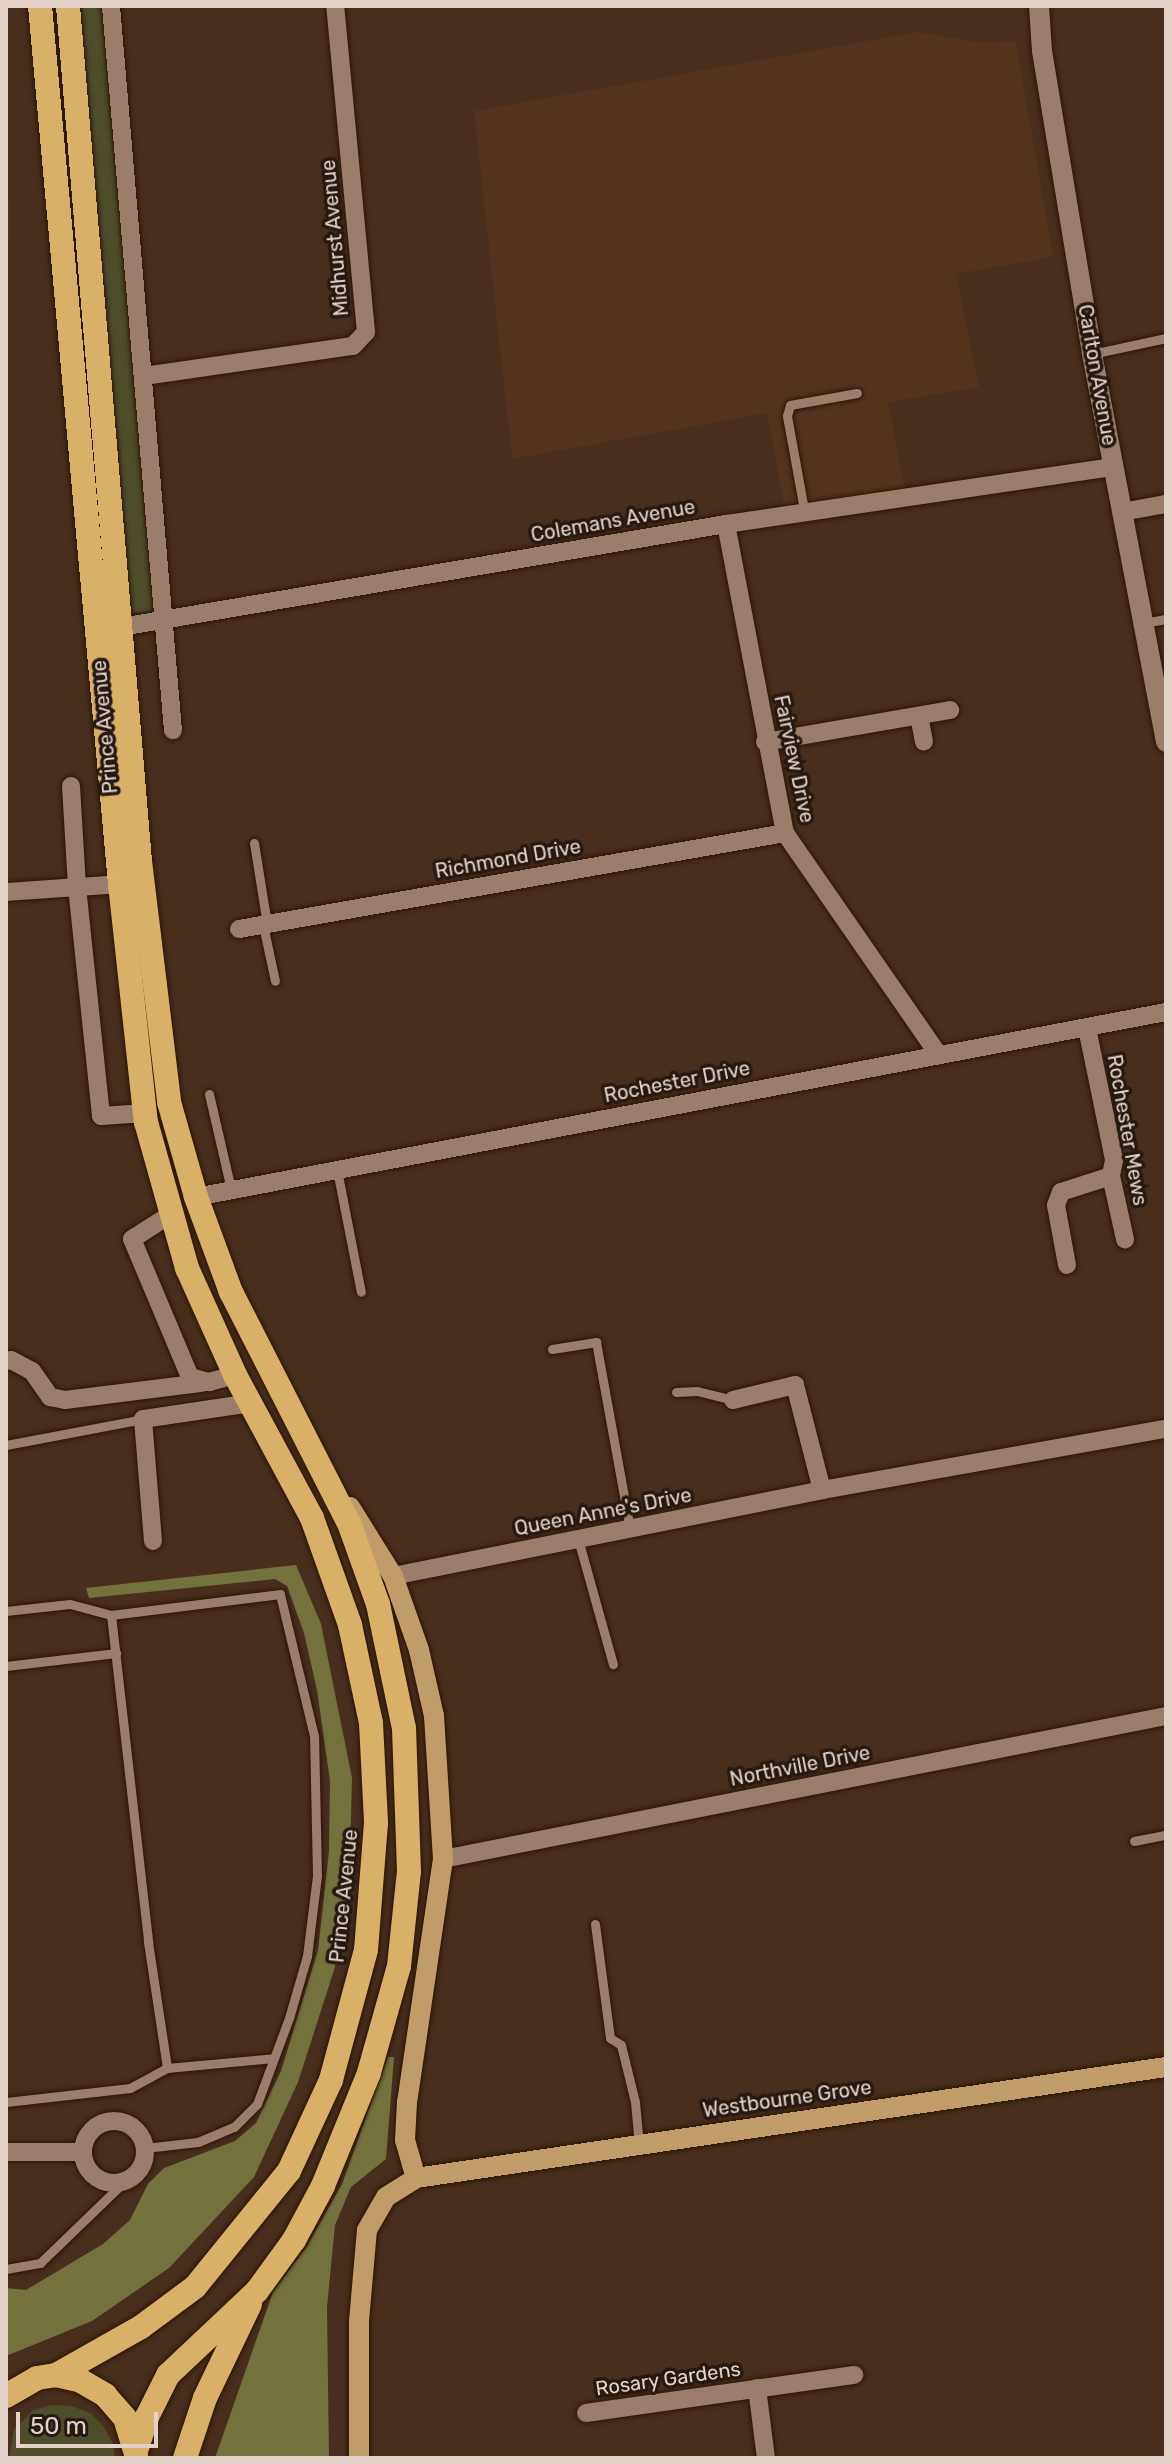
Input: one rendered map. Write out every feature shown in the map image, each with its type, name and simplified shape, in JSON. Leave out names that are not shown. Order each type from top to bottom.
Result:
[{"type":"highway","name":"Prince Avenue","points":[[12,2387],[56,2375],[141,2327],[195,2287],[289,2171],[331,2080],[366,1950],[376,1823],[371,1723],[350,1625],[312,1518],[235,1375],[187,1268],[145,1113],[120,884],[40,6]]},
{"type":"highway","name":"Prince Avenue","points":[[68,6],[155,1004],[169,1102],[196,1197],[231,1292],[350,1526],[378,1604],[404,1728],[409,1871],[399,1966],[369,2073],[323,2186],[294,2240],[257,2291]]},
{"type":"highway","points":[[136,2454],[147,2417],[168,2375],[257,2291]]},
{"type":"highway","points":[[185,2458],[205,2398],[257,2291]]},
{"type":"highway","points":[[56,2375],[81,2381],[105,2395],[125,2418],[136,2454]]},
{"type":"main road","name":"Prince Avenue","points":[[295,1419],[393,1576],[419,1650],[434,1716],[443,1859],[407,2102],[405,2140],[416,2178]]},
{"type":"main road","name":"Westbourne Grove","points":[[416,2178],[1166,2067]]},
{"type":"main road","points":[[359,2458],[359,2321],[367,2230],[386,2197],[416,2178]]},
{"type":"street","points":[[111,6],[173,730]]},
{"type":"street","name":"Midhurst Avenue","points":[[144,376],[353,346],[366,332],[335,6]]},
{"type":"street","name":"Carlton Avenue","points":[[1039,6],[1042,51],[1092,354],[1166,742]]},
{"type":"street","name":"Colemans Avenue","points":[[121,627],[726,524],[805,515],[1113,467]]},
{"type":"street","points":[[1122,512],[1166,504]]},
{"type":"street","name":"Fairview Drive","points":[[726,524],[765,742],[785,833],[939,1055]]},
{"type":"street","points":[[765,742],[950,710]]},
{"type":"street","points":[[919,716],[924,742]]},
{"type":"street","name":"Prince Avenue","points":[[71,786],[77,887],[101,1116],[145,1113]]},
{"type":"street","name":"Richmond Drive","points":[[239,929],[785,833]]},
{"type":"street","points":[[6,892],[120,884]]},
{"type":"street","name":"Rochester Drive","points":[[196,1197],[336,1167],[1166,1012]]},
{"type":"street","name":"Rochester Mews","points":[[1087,1028],[1114,1160],[1111,1176],[1125,1239]]},
{"type":"street","points":[[1067,1265],[1056,1205],[1061,1192],[1111,1176]]},
{"type":"street","points":[[171,1214],[132,1239],[190,1377],[209,1382]]},
{"type":"street","points":[[6,1361],[11,1360],[32,1371],[50,1397],[65,1400],[209,1382],[235,1375]]},
{"type":"street","points":[[733,1400],[795,1385],[822,1490]]},
{"type":"street","points":[[153,1541],[143,1419],[251,1403]]},
{"type":"street","name":"Queen Anne's Drive","points":[[393,1576],[822,1490],[1166,1429]]},
{"type":"street","name":"Northville Drive","points":[[443,1859],[1166,1716]]},
{"type":"street","points":[[107,2122],[128,2124],[142,2138],[145,2148],[142,2165],[124,2182],[114,2184],[95,2177],[84,2162],[83,2152],[90,2132],[107,2122]]},
{"type":"street","points":[[6,2152],[83,2152]]},
{"type":"street","name":"Rosary Gardens","points":[[586,2413],[854,2375]]},
{"type":"street","name":"Rosary Gardens","points":[[757,2388],[766,2458]]},
{"type":"lane","points":[[1092,354],[1166,338]]},
{"type":"lane","points":[[805,515],[787,416],[790,405],[857,393]]},
{"type":"lane","points":[[1143,623],[1166,619]]},
{"type":"lane","points":[[254,843],[275,981]]},
{"type":"lane","points":[[209,1094],[231,1189]]},
{"type":"lane","points":[[336,1167],[361,1292]]},
{"type":"lane","points":[[552,1349],[596,1342],[630,1529]]},
{"type":"lane","points":[[676,1392],[697,1391],[733,1400]]},
{"type":"lane","points":[[6,1445],[143,1419]]},
{"type":"lane","points":[[578,1539],[613,1664]]},
{"type":"lane","points":[[6,1611],[70,1604],[111,1615],[280,1594],[314,1736],[317,1876],[307,1956],[257,2104],[234,2127],[198,2142],[145,2148]]},
{"type":"lane","points":[[111,1615],[148,1942],[167,2068]]},
{"type":"lane","points":[[6,1666],[116,1653]]},
{"type":"lane","points":[[1134,1841],[1166,1835]]},
{"type":"lane","points":[[595,1924],[610,2038],[621,2045],[635,2102],[639,2146]]},
{"type":"lane","points":[[6,2102],[130,2088],[167,2068],[274,2058]]},
{"type":"lane","points":[[6,2269],[40,2263],[124,2182]]},
{"type":"shaded area","points":[[80,6],[104,6],[156,611],[127,613]]},
{"type":"shaded area","points":[[917,32],[976,42],[1016,41],[1053,257],[956,274],[979,387],[888,402],[905,490],[785,511],[767,413],[512,459],[474,111]]},
{"type":"shaded area","points":[[6,144],[11,239],[6,240]]},
{"type":"shaded area","points":[[296,1565],[321,1624],[352,1778],[349,1896],[335,1967],[298,2082],[254,2177],[169,2268],[92,2321],[6,2356],[6,2288],[26,2290],[103,2244],[130,2220],[148,2184],[164,2168],[235,2141],[256,2123],[281,2071],[318,1950],[329,1851],[330,1781],[317,1690],[304,1633],[287,1586],[275,1579],[89,1598],[86,1588]]},
{"type":"shaded area","points":[[388,2057],[394,2057],[386,2159],[351,2187],[335,2225],[327,2307],[329,2458],[215,2458],[273,2292],[308,2245],[342,2184]]},
{"type":"shaded area","points":[[52,2405],[72,2406],[90,2413],[104,2427],[113,2444],[115,2458],[9,2458],[14,2429],[34,2410]]}]
